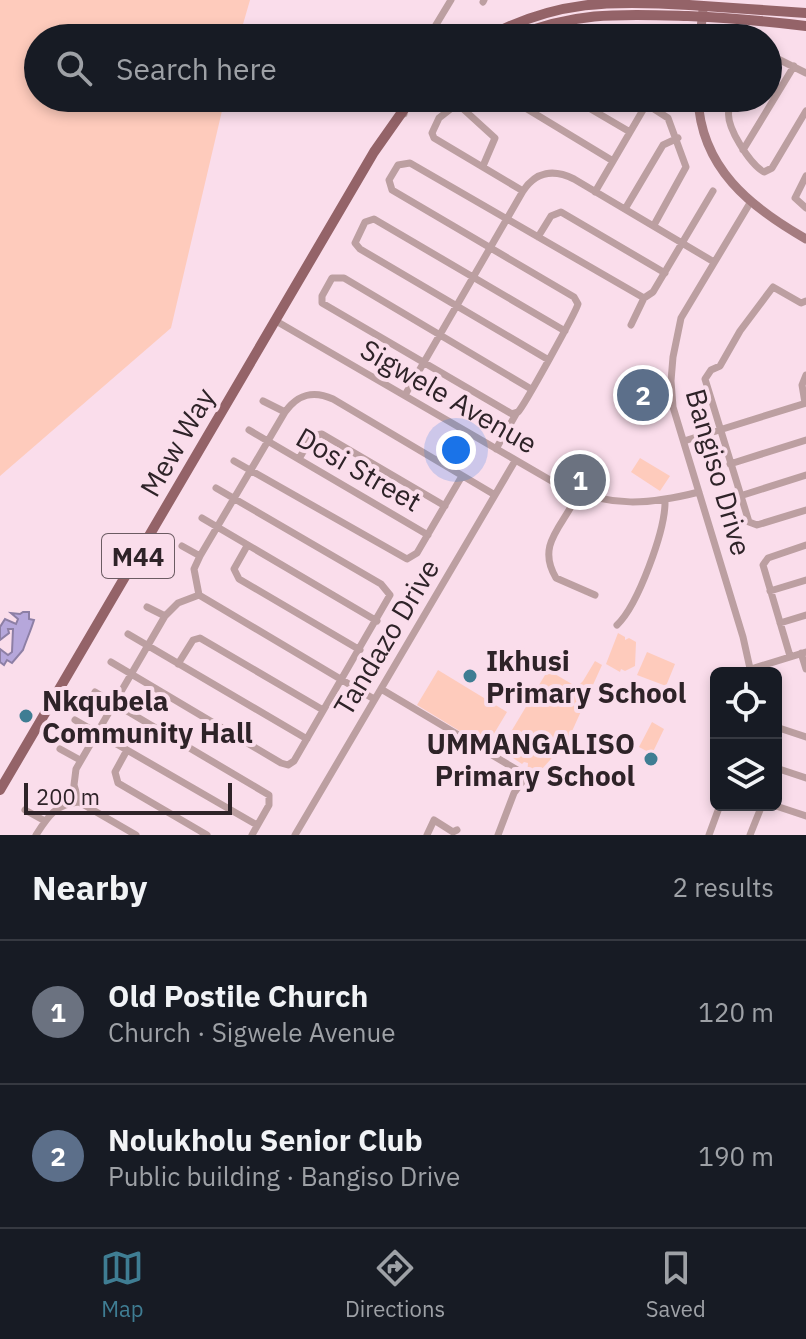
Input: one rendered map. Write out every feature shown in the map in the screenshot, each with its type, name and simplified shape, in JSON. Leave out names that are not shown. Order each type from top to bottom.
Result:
[{"type":"main road","points":[[516,24],[591,3],[630,1],[806,13]]},
{"type":"main road","points":[[553,24],[607,14],[703,8],[806,26]]},
{"type":"main road","name":"Mew Way","points":[[0,790],[374,152],[403,112]]},
{"type":"main road","name":"Mew Way","points":[[401,115],[405,112]]},
{"type":"street","points":[[436,24],[451,0]]},
{"type":"street","points":[[782,60],[806,73]]},
{"type":"street","points":[[782,86],[794,66]]},
{"type":"street","points":[[730,112],[743,150],[761,171],[769,170],[806,111]]},
{"type":"street","points":[[447,112],[432,129],[432,136],[523,191]]},
{"type":"street","points":[[466,112],[495,138],[483,166]]},
{"type":"street","points":[[532,112],[613,161]]},
{"type":"street","points":[[596,112],[630,132]]},
{"type":"street","points":[[595,192],[642,112]]},
{"type":"street","points":[[654,225],[686,171],[678,138],[668,118],[661,112]]},
{"type":"street","points":[[700,112],[712,152],[723,172],[750,203],[806,239]]},
{"type":"street","points":[[743,150],[766,112]]},
{"type":"street","points":[[625,209],[663,145],[678,138]]},
{"type":"street","points":[[496,449],[578,308],[577,300],[392,190],[389,180],[398,165],[410,163],[644,298],[650,296],[665,273],[713,191]]},
{"type":"street","points":[[405,395],[532,180],[552,172],[566,175],[714,262]]},
{"type":"street","points":[[806,176],[795,198],[806,208]]},
{"type":"street","name":"Bangiso Drive","points":[[750,203],[681,318],[671,381],[673,407],[750,667]]},
{"type":"street","points":[[538,237],[551,216],[561,212],[665,273]]},
{"type":"street","points":[[547,359],[360,249],[355,243],[356,237],[365,222],[374,219],[565,331]]},
{"type":"street","points":[[517,412],[508,413],[326,306],[322,296],[329,283],[336,276],[344,278],[531,389]]},
{"type":"street","points":[[806,301],[801,303],[771,288],[740,331],[720,366],[706,376],[706,386],[748,519],[754,525],[806,510]]},
{"type":"street","points":[[631,325],[643,306],[644,298]]},
{"type":"street","name":"Sigwele Avenue","points":[[276,321],[515,461],[578,493],[614,502],[638,503],[699,492]]},
{"type":"street","points":[[684,441],[806,403],[802,385],[806,375]]},
{"type":"street","points":[[374,699],[199,595],[194,569],[251,469],[285,412],[298,398],[315,393],[324,395],[495,495]]},
{"type":"street","points":[[263,401],[285,412]]},
{"type":"street","name":"Dosi Street","points":[[249,430],[428,535]]},
{"type":"street","points":[[299,459],[312,436],[322,434],[445,506]]},
{"type":"street","points":[[730,464],[806,440]]},
{"type":"street","points":[[234,461],[402,558],[411,559],[462,476]]},
{"type":"street","name":"Tandazo Drive","points":[[295,835],[515,461]]},
{"type":"street","points":[[740,496],[806,475]]},
{"type":"street","points":[[111,662],[285,765],[294,761],[390,599],[387,588],[216,488]]},
{"type":"street","points":[[578,493],[552,539],[547,555],[556,578],[595,595]]},
{"type":"street","points":[[617,625],[632,604],[650,561],[663,527],[665,500]]},
{"type":"street","points":[[202,518],[377,621]]},
{"type":"street","points":[[790,656],[763,567],[764,561],[806,545]]},
{"type":"street","points":[[182,546],[200,556]]},
{"type":"street","points":[[247,546],[235,566],[235,576],[360,650]]},
{"type":"street","points":[[770,591],[806,580]]},
{"type":"street","points":[[79,802],[74,785],[80,760],[165,616],[178,603],[199,595]]},
{"type":"street","points":[[147,607],[165,616]]},
{"type":"street","points":[[780,623],[806,615]]},
{"type":"street","points":[[128,634],[307,739]]},
{"type":"street","points":[[178,664],[193,640],[200,638],[323,710]]},
{"type":"street","points":[[761,667],[804,653],[806,669]]},
{"type":"street","points":[[381,689],[524,774],[525,778],[513,796],[498,835]]},
{"type":"street","points":[[95,692],[266,792],[271,801],[252,835]]},
{"type":"street","points":[[75,720],[257,825]]},
{"type":"street","points":[[782,729],[806,737]]},
{"type":"street","points":[[60,749],[80,760]]},
{"type":"street","points":[[127,750],[115,772],[118,783],[207,835]]},
{"type":"street","points":[[782,770],[806,778]]},
{"type":"street","points":[[36,835],[58,806],[79,802],[136,835]]},
{"type":"street","points":[[782,808],[806,816]]},
{"type":"street","points":[[25,810],[45,821]]},
{"type":"street","points":[[709,835],[718,811]]},
{"type":"street","points":[[760,811],[751,833],[761,835]]},
{"type":"street","points":[[427,835],[434,820],[453,832],[457,830]]},
{"type":"shaded area","points":[[0,0],[250,0],[243,24],[24,24],[24,112],[222,112],[171,328],[0,476]]},
{"type":"shaded area","points":[[640,458],[670,476],[660,491],[631,472]]},
{"type":"shaded area","points":[[29,612],[29,619],[34,620],[23,650],[12,663],[7,660],[4,665],[0,662],[0,649],[8,655],[12,652],[13,629],[8,629],[9,633],[0,640],[0,627],[5,619],[16,624],[18,619],[11,613]]},
{"type":"shaded area","points":[[618,633],[625,640],[629,638],[636,642],[635,666],[625,671],[621,669],[620,672],[606,664]]},
{"type":"shaded area","points":[[647,652],[675,664],[666,686],[637,675]]},
{"type":"shaded area","points":[[595,661],[602,665],[568,740],[533,779],[527,775],[528,763],[522,764],[510,756],[503,745],[548,670],[577,687]]},
{"type":"shaded area","points":[[438,670],[507,712],[486,747],[417,705]]},
{"type":"shaded area","points":[[652,722],[664,729],[652,754],[639,747]]},
{"type":"place","name":"Nolukholu Senior Club","points":[[643,395]]},
{"type":"place","name":"Old Postile Church","points":[[580,480]]},
{"type":"place","name":"Ikhusi Primary School","points":[[470,676]]},
{"type":"place","name":"Nkqubela Community Hall","points":[[26,716]]},
{"type":"place","name":"UMMANGALISO Primary School","points":[[651,759]]}]
